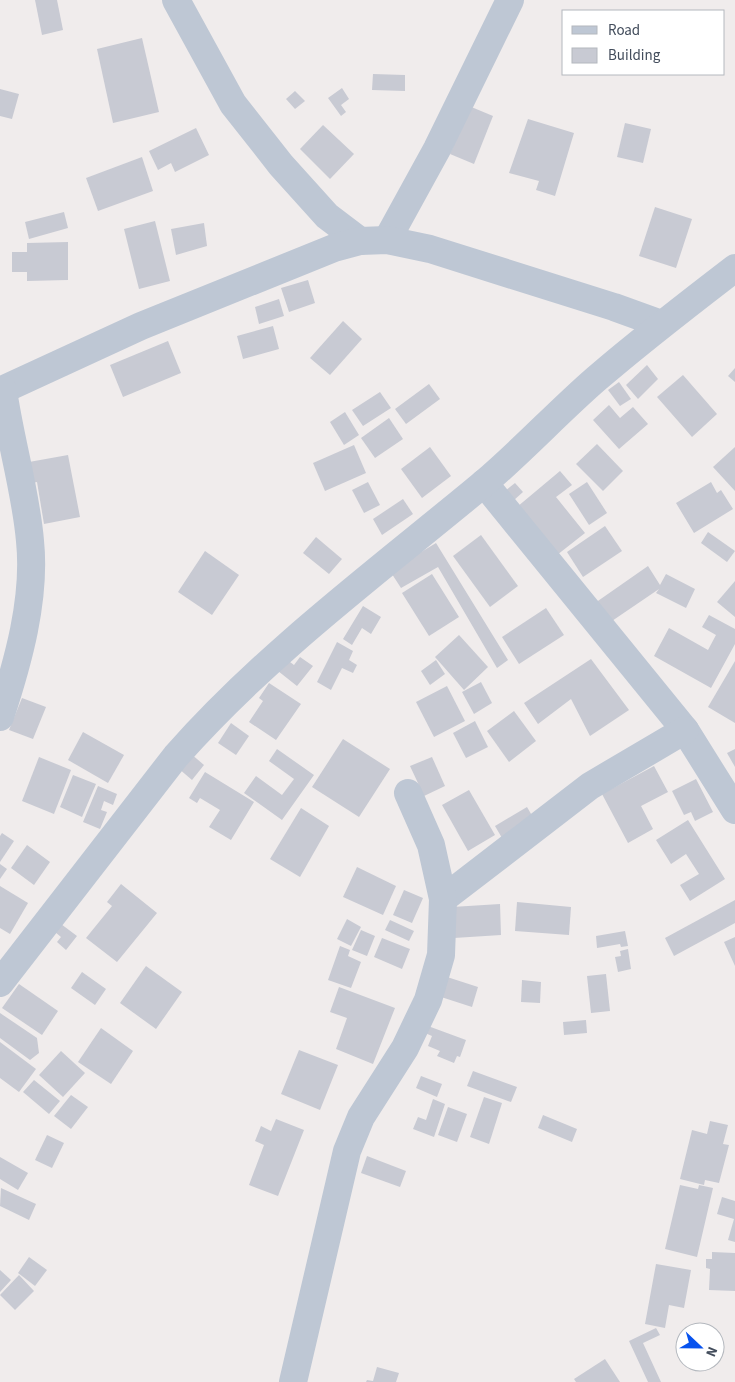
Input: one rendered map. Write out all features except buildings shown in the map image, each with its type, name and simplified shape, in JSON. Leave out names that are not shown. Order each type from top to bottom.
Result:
[{"type":"street","points":[[176,0],[233,104],[282,165],[327,216],[373,240],[430,249],[661,324]]},
{"type":"street","points":[[0,717],[20,643],[30,581],[30,541],[2,391],[141,326],[334,248],[373,240],[436,150],[510,0]]},
{"type":"street","points":[[0,983],[64,903],[130,813],[206,722],[248,680],[354,587],[484,483],[595,379],[661,324],[735,268]]},
{"type":"street","points":[[484,483],[684,730],[735,810]]},
{"type":"street","points":[[443,899],[590,786],[684,730]]},
{"type":"street","points":[[293,1382],[348,1152],[361,1117],[405,1048],[428,1000],[440,955],[443,899],[431,845],[408,793]]}]
